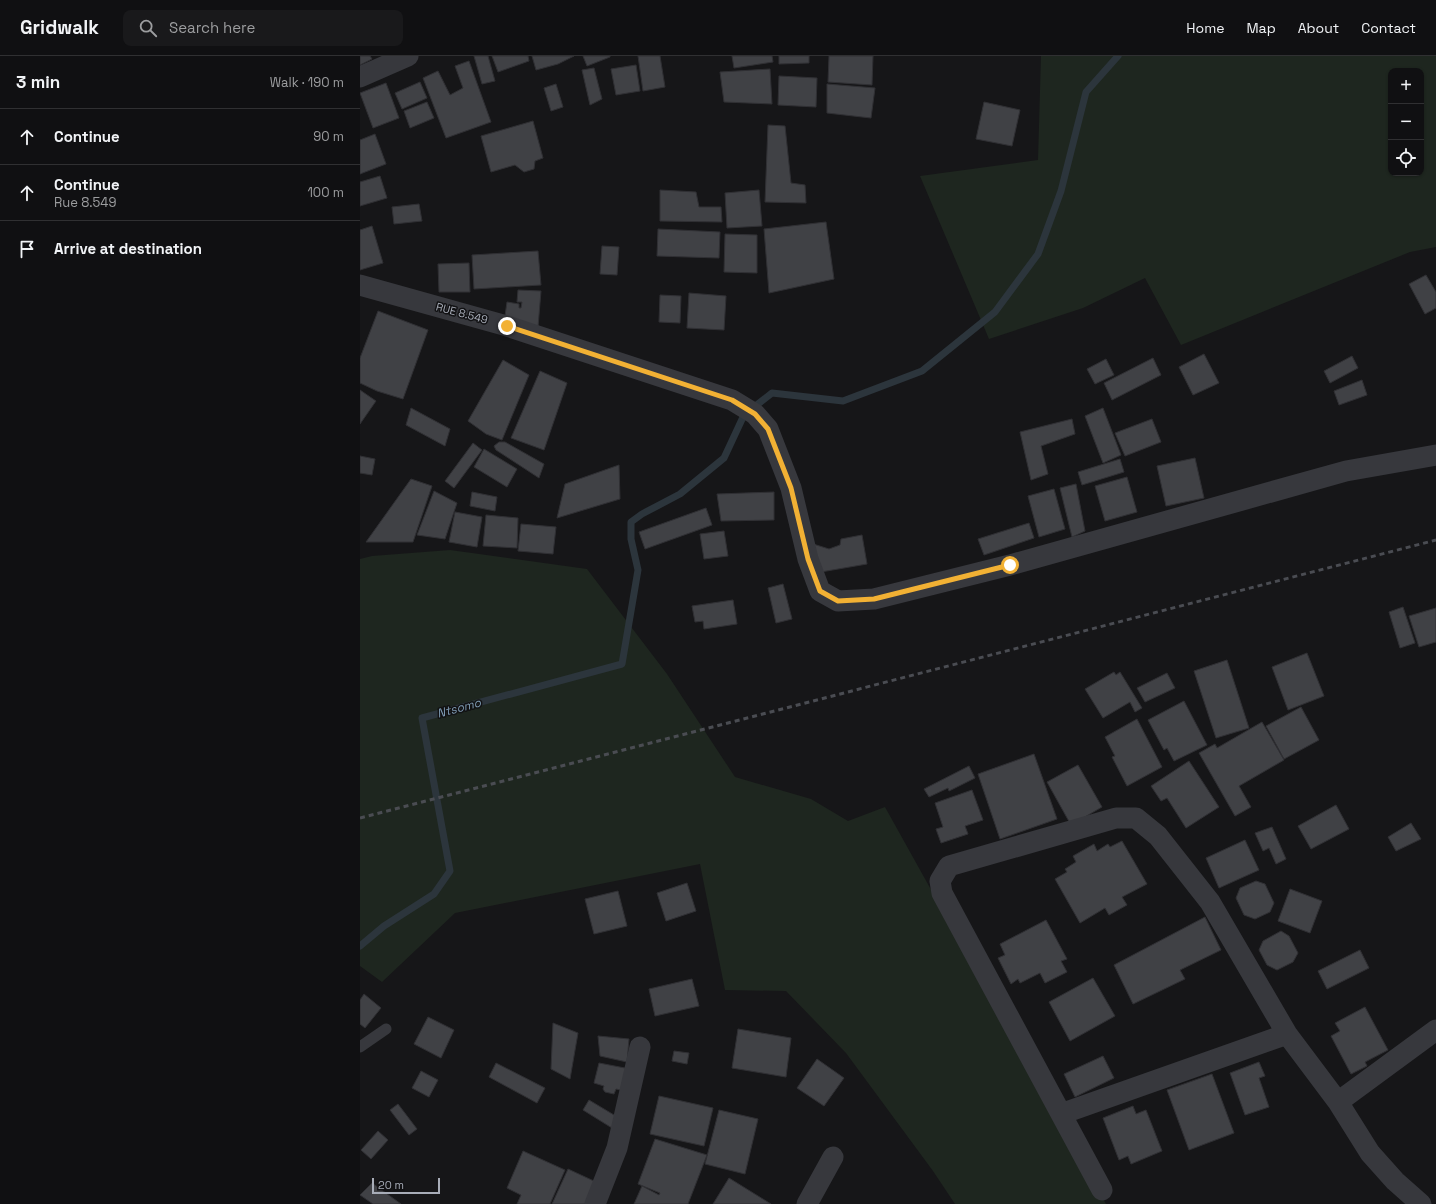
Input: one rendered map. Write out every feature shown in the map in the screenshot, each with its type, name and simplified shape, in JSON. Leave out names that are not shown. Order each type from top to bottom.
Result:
[{"type":"street","points":[[360,77],[408,56]]},
{"type":"street","name":"RUE 8.549","points":[[360,285],[507,326],[732,400],[755,414],[768,429],[791,488],[808,559],[820,591],[838,601],[874,599],[1010,565],[1346,471],[1436,455]]},
{"type":"street","points":[[1102,1190],[942,893],[940,881],[949,866],[1116,818],[1136,818],[1158,836],[1210,902],[1288,1034],[1338,1102],[1370,1153],[1395,1181],[1421,1204]]},
{"type":"street","points":[[1338,1102],[1436,1030]]},
{"type":"street","points":[[1061,1114],[1288,1034]]},
{"type":"street","points":[[595,1204],[618,1148],[640,1047]]},
{"type":"street","points":[[807,1204],[833,1158]]},
{"type":"lane","points":[[360,1047],[386,1029]]},
{"type":"shaded area","points":[[1041,56],[1436,56],[1436,247],[1410,252],[1181,345],[1145,278],[1083,308],[989,339],[920,176],[1038,160]]},
{"type":"shaded area","points":[[450,550],[587,569],[667,674],[735,777],[811,799],[848,821],[885,807],[1106,1204],[955,1204],[933,1171],[846,1053],[786,991],[725,990],[700,864],[455,913],[382,982],[360,966],[360,559],[372,556]]},
{"type":"building","points":[[360,56],[370,56],[372,59],[360,65]]},
{"type":"building","points":[[474,56],[488,56],[495,81],[482,84]]},
{"type":"building","points":[[492,56],[528,56],[529,61],[498,72]]},
{"type":"building","points":[[532,56],[574,56],[558,64],[536,70]]},
{"type":"building","points":[[583,56],[610,56],[610,57],[587,66]]},
{"type":"building","points":[[638,56],[660,56],[665,87],[643,91]]},
{"type":"building","points":[[732,56],[772,56],[773,62],[734,68]]},
{"type":"building","points":[[779,56],[809,56],[809,63],[779,64]]},
{"type":"building","points":[[829,56],[873,56],[872,85],[828,82]]},
{"type":"building","points":[[469,61],[491,122],[446,138],[423,78],[438,71],[450,95],[463,88],[455,66]]},
{"type":"building","points":[[636,65],[640,91],[616,95],[611,69]]},
{"type":"building","points":[[594,68],[602,99],[590,105],[582,70]]},
{"type":"building","points":[[770,69],[772,104],[724,102],[720,72]]},
{"type":"building","points":[[779,76],[817,78],[816,107],[778,105]]},
{"type":"building","points":[[420,82],[427,98],[402,109],[395,93]]},
{"type":"building","points":[[386,83],[399,118],[373,128],[360,93]]},
{"type":"building","points":[[556,84],[563,107],[551,111],[544,88]]},
{"type":"building","points":[[827,84],[875,88],[871,118],[827,113]]},
{"type":"building","points":[[427,102],[434,118],[410,128],[404,111]]},
{"type":"building","points":[[984,102],[1020,110],[1012,146],[976,139]]},
{"type":"building","points":[[533,121],[543,158],[535,161],[534,169],[524,172],[515,165],[491,172],[481,136]]},
{"type":"building","points":[[768,125],[785,126],[791,183],[805,185],[806,203],[765,202]]},
{"type":"building","points":[[375,134],[386,164],[360,174],[360,140]]},
{"type":"building","points":[[380,176],[387,198],[360,206],[360,182]]},
{"type":"building","points":[[660,190],[696,192],[699,207],[721,207],[722,222],[660,221]]},
{"type":"building","points":[[759,190],[762,226],[727,228],[725,193]]},
{"type":"building","points":[[419,204],[422,221],[394,224],[392,207]]},
{"type":"building","points":[[826,222],[834,279],[769,293],[764,229]]},
{"type":"building","points":[[372,226],[383,263],[360,270],[360,230]]},
{"type":"building","points":[[658,229],[720,232],[719,258],[657,256]]},
{"type":"building","points":[[725,234],[757,235],[757,273],[724,272]]},
{"type":"building","points":[[602,246],[619,247],[617,275],[600,274]]},
{"type":"building","points":[[538,251],[541,285],[474,289],[472,255]]},
{"type":"building","points":[[469,263],[470,292],[439,292],[438,264]]},
{"type":"building","points":[[1426,275],[1436,292],[1436,308],[1425,314],[1409,284]]},
{"type":"building","points":[[518,290],[541,291],[538,327],[505,316],[507,302],[519,304],[519,308],[521,308],[522,302],[517,302]]},
{"type":"building","points":[[689,293],[726,296],[724,330],[687,328]]},
{"type":"building","points":[[660,295],[681,296],[680,323],[659,322]]},
{"type":"building","points":[[378,311],[428,330],[403,399],[377,391],[360,383],[360,358]]},
{"type":"building","points":[[1204,354],[1219,383],[1193,395],[1179,367]]},
{"type":"building","points":[[1352,356],[1358,368],[1330,383],[1324,371]]},
{"type":"building","points":[[1153,358],[1161,375],[1112,400],[1104,383]]},
{"type":"building","points":[[1106,359],[1114,375],[1095,384],[1087,369]]},
{"type":"building","points":[[503,360],[529,375],[502,440],[486,434],[468,421]]},
{"type":"building","points":[[540,371],[567,383],[544,450],[511,438]]},
{"type":"building","points":[[1362,380],[1367,395],[1339,405],[1334,391]]},
{"type":"building","points":[[360,390],[376,401],[360,424]]},
{"type":"building","points":[[411,408],[450,429],[445,446],[406,425]]},
{"type":"building","points":[[1103,408],[1121,455],[1103,463],[1085,416]]},
{"type":"building","points":[[1072,419],[1075,434],[1041,446],[1048,474],[1031,480],[1020,432]]},
{"type":"building","points":[[1152,419],[1161,442],[1125,456],[1115,433]]},
{"type":"building","points":[[499,442],[505,442],[544,464],[539,478],[496,450],[494,446]]},
{"type":"building","points":[[473,443],[482,450],[454,488],[445,481]]},
{"type":"building","points":[[484,449],[517,469],[507,487],[474,467]]},
{"type":"building","points":[[360,456],[375,459],[372,475],[360,473]]},
{"type":"building","points":[[1195,458],[1204,498],[1166,506],[1157,466]]},
{"type":"building","points":[[1120,459],[1124,472],[1082,485],[1078,472]]},
{"type":"building","points":[[619,465],[620,499],[557,518],[565,484]]},
{"type":"building","points":[[1127,477],[1137,512],[1105,521],[1095,486]]},
{"type":"building","points":[[411,479],[432,486],[413,542],[366,542]]},
{"type":"building","points":[[1076,484],[1085,531],[1072,537],[1060,488]]},
{"type":"building","points":[[1054,489],[1065,529],[1039,537],[1028,496]]},
{"type":"building","points":[[434,491],[457,503],[445,539],[417,535]]},
{"type":"building","points":[[472,492],[497,497],[495,511],[470,506]]},
{"type":"building","points":[[774,492],[774,520],[721,521],[717,494]]},
{"type":"building","points":[[706,508],[712,525],[645,549],[639,532]]},
{"type":"building","points":[[455,512],[482,517],[477,547],[449,542]]},
{"type":"building","points":[[486,515],[518,518],[517,548],[483,546]]},
{"type":"building","points":[[1029,523],[1034,538],[984,555],[978,539]]},
{"type":"building","points":[[521,524],[556,527],[553,554],[518,551]]},
{"type":"building","points":[[724,531],[728,556],[704,559],[700,534]]},
{"type":"building","points":[[862,535],[867,564],[815,573],[810,543],[829,549],[840,545],[841,539]]},
{"type":"building","points":[[783,584],[792,619],[776,623],[768,588]]},
{"type":"building","points":[[733,600],[737,624],[704,629],[703,621],[695,622],[692,606]]},
{"type":"building","points":[[1403,607],[1415,643],[1400,648],[1389,612]]},
{"type":"building","points":[[1436,608],[1436,642],[1419,647],[1409,616]]},
{"type":"building","points":[[1307,653],[1324,696],[1288,710],[1272,667]]},
{"type":"building","points":[[1227,660],[1249,728],[1216,738],[1194,671]]},
{"type":"building","points":[[1114,672],[1116,675],[1120,672],[1142,708],[1135,712],[1130,702],[1103,718],[1085,689]]},
{"type":"building","points":[[1167,673],[1175,688],[1145,702],[1137,688]]},
{"type":"building","points":[[1184,701],[1207,745],[1174,761],[1167,748],[1164,750],[1148,720]]},
{"type":"building","points":[[1301,707],[1319,740],[1284,759],[1266,726]]},
{"type":"building","points":[[1137,719],[1162,767],[1127,786],[1112,757],[1115,756],[1105,737]]},
{"type":"building","points":[[1262,722],[1284,760],[1239,786],[1251,807],[1235,816],[1199,753],[1215,744],[1217,748]]},
{"type":"building","points":[[1034,754],[1057,819],[1000,839],[978,774]]},
{"type":"building","points":[[1189,761],[1219,807],[1186,828],[1167,798],[1161,801],[1151,786]]},
{"type":"building","points":[[1078,765],[1102,807],[1071,825],[1047,782]]},
{"type":"building","points":[[969,766],[975,778],[949,791],[948,788],[929,797],[924,789]]},
{"type":"building","points":[[972,790],[983,820],[965,826],[968,834],[941,843],[936,829],[943,827],[935,803]]},
{"type":"building","points":[[1336,805],[1349,829],[1311,849],[1298,826]]},
{"type":"building","points":[[1411,823],[1421,839],[1396,851],[1388,837]]},
{"type":"building","points":[[1272,827],[1286,859],[1276,864],[1269,848],[1263,851],[1255,833]]},
{"type":"building","points":[[1245,840],[1259,870],[1219,888],[1206,858]]},
{"type":"building","points":[[1122,841],[1147,884],[1122,897],[1127,905],[1109,915],[1105,908],[1080,923],[1055,879],[1067,872],[1065,869],[1076,862],[1073,856],[1094,844],[1097,851],[1108,844],[1110,847]]},
{"type":"building","points":[[1256,881],[1265,884],[1274,903],[1270,912],[1255,919],[1244,915],[1236,898],[1240,888]]},
{"type":"building","points":[[687,883],[696,911],[666,921],[657,893]]},
{"type":"building","points":[[1290,889],[1322,901],[1310,933],[1278,921]]},
{"type":"building","points":[[618,891],[627,926],[594,934],[585,899]]},
{"type":"building","points":[[1205,917],[1221,950],[1180,970],[1185,979],[1133,1004],[1114,965]]},
{"type":"building","points":[[1046,920],[1067,959],[1061,961],[1067,972],[1045,983],[1040,973],[1020,983],[1018,979],[1011,984],[998,958],[1005,955],[1000,944]]},
{"type":"building","points":[[1281,931],[1289,936],[1298,953],[1293,962],[1277,970],[1267,965],[1259,950],[1263,941]]},
{"type":"building","points":[[1360,950],[1369,968],[1327,989],[1318,971]]},
{"type":"building","points":[[1093,978],[1115,1016],[1070,1041],[1049,1002]]},
{"type":"building","points":[[692,979],[699,1006],[655,1016],[649,989]]},
{"type":"building","points":[[364,994],[381,1008],[365,1028],[360,1024],[360,1000]]},
{"type":"building","points":[[1365,1007],[1388,1050],[1365,1062],[1367,1066],[1351,1074],[1331,1036],[1340,1031],[1335,1023]]},
{"type":"building","points":[[428,1017],[454,1030],[441,1058],[414,1044]]},
{"type":"building","points":[[553,1023],[578,1033],[570,1079],[551,1069]]},
{"type":"building","points":[[738,1029],[791,1038],[786,1077],[732,1068]]},
{"type":"building","points":[[598,1036],[629,1039],[627,1062],[600,1056]]},
{"type":"building","points":[[674,1051],[689,1053],[687,1064],[672,1061]]},
{"type":"building","points":[[1103,1056],[1114,1078],[1075,1097],[1064,1074]]},
{"type":"building","points":[[817,1059],[844,1078],[824,1106],[797,1088]]},
{"type":"building","points":[[1259,1062],[1265,1076],[1259,1078],[1269,1107],[1245,1115],[1230,1073]]},
{"type":"building","points":[[496,1063],[545,1088],[537,1103],[489,1077]]},
{"type":"building","points":[[599,1063],[630,1069],[626,1091],[616,1089],[614,1094],[605,1092],[603,1089],[604,1086],[594,1083]]},
{"type":"building","points":[[421,1071],[438,1080],[429,1097],[412,1088]]},
{"type":"building","points":[[1212,1074],[1234,1133],[1189,1150],[1167,1090]]},
{"type":"building","points":[[659,1096],[713,1108],[704,1146],[650,1134]]},
{"type":"building","points":[[589,1100],[619,1118],[612,1128],[583,1110]]},
{"type":"building","points":[[398,1104],[417,1129],[409,1135],[390,1110]]},
{"type":"building","points":[[1133,1106],[1136,1114],[1146,1110],[1162,1151],[1131,1164],[1128,1156],[1119,1160],[1103,1118]]},
{"type":"building","points":[[719,1110],[758,1119],[745,1174],[705,1164]]},
{"type":"building","points":[[378,1131],[388,1140],[371,1159],[361,1150]]},
{"type":"building","points":[[655,1139],[707,1155],[688,1204],[634,1204],[642,1186],[659,1195],[660,1193],[638,1184]]},
{"type":"building","points":[[523,1151],[565,1170],[550,1204],[517,1204],[521,1195],[507,1188]]},
{"type":"building","points":[[568,1169],[596,1182],[586,1204],[552,1204]]},
{"type":"building","points":[[729,1178],[771,1204],[713,1204]]},
{"type":"building","points":[[372,1183],[401,1204],[373,1204],[360,1195]]},
{"type":"waterway","name":"Ntsomo","points":[[360,946],[384,926],[434,894],[450,871],[422,718],[622,664],[638,570],[631,539],[631,522],[642,514],[680,494],[724,458],[744,415],[772,393],[843,401],[922,371],[995,312],[1038,254],[1061,191],[1086,92],[1118,56]]},
{"type":"railway","points":[[360,818],[1436,540]]},
{"type":"route","points":[[507,326],[732,400],[755,414],[768,429],[791,488],[808,559],[820,591],[838,601],[874,599],[1010,565]]}]
